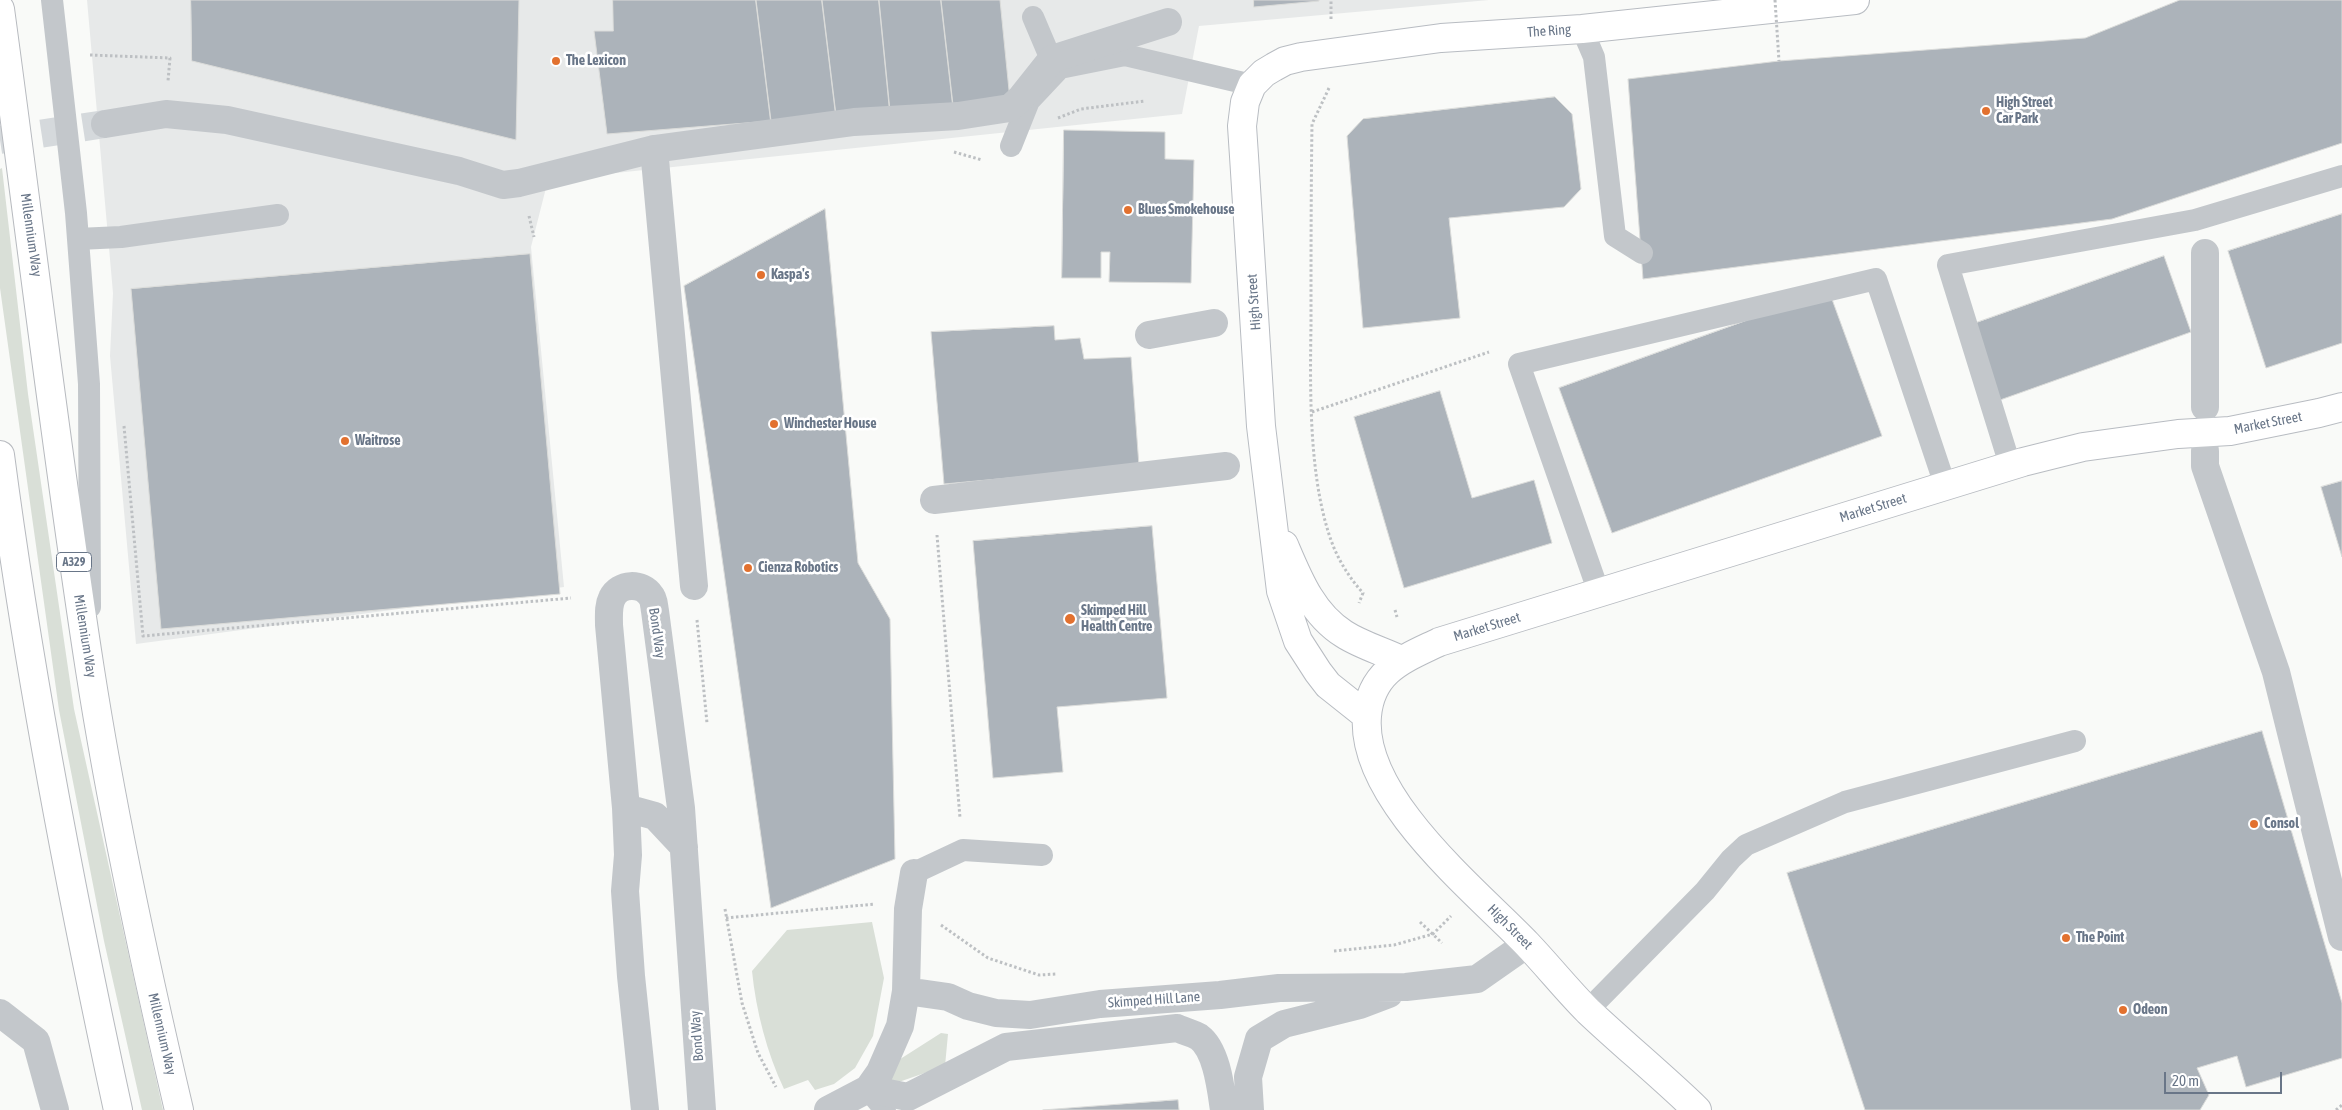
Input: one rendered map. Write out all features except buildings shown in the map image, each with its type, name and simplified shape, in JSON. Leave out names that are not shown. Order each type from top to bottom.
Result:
[{"type":"street","name":"The Ring","points":[[1252,85],[1264,73],[1285,61],[1313,55],[1441,38],[1582,29],[1765,3],[1855,0]]},
{"type":"street","name":"Millennium Way","points":[[0,9],[65,502],[90,673],[115,812],[149,979],[180,1110]]},
{"type":"street","points":[[105,124],[166,114],[227,120],[459,171],[503,185],[519,183],[654,149],[854,122],[958,116],[1010,108],[1056,64],[1168,22]]},
{"type":"street","name":"High Street","points":[[1252,85],[1245,102],[1242,126],[1261,426],[1281,591],[1298,641],[1328,685],[1367,716]]},
{"type":"street","points":[[654,149],[694,586]]},
{"type":"street","points":[[2205,253],[2205,407]]},
{"type":"street","points":[[1149,335],[1214,323]]},
{"type":"street","name":"Market Street","points":[[1408,657],[1439,642],[2010,465],[2083,447],[2178,434],[2230,431],[2342,407]]},
{"type":"street","points":[[2205,451],[2205,466],[2276,672],[2342,937]]},
{"type":"street","points":[[0,455],[14,564],[56,810],[118,1110]]},
{"type":"street","points":[[934,500],[1226,466]]},
{"type":"street","name":"High Street","points":[[1272,519],[1306,594],[1330,622],[1344,634],[1408,657]]},
{"type":"street","name":"Bond Way","points":[[645,1110],[625,891],[628,855],[626,808],[609,625],[609,606],[617,591],[627,586],[643,588],[652,596],[655,610],[684,847],[702,1110]]},
{"type":"street","name":"High Street","points":[[1408,657],[1392,666],[1379,681],[1373,692],[1367,716],[1373,762],[1396,802],[1434,850],[1527,944],[1588,1010],[1697,1110]]},
{"type":"street","points":[[626,808],[654,816],[684,847]]},
{"type":"street","points":[[828,1110],[868,1089],[880,1072],[900,1026],[906,991],[908,909],[914,873]]},
{"type":"street","name":"Skimped Hill Lane","points":[[906,991],[948,997],[968,1006],[996,1013],[1030,1015],[1100,1004],[1220,995],[1279,988],[1406,987],[1477,979],[1527,944]]},
{"type":"street","name":"Skimped Hill Lane","points":[[1250,1110],[1248,1077],[1259,1039],[1284,1024],[1360,1005],[1406,987]]},
{"type":"street","points":[[0,1013],[36,1040],[55,1110]]},
{"type":"street","points":[[868,1089],[908,1097],[1006,1047],[1177,1028],[1199,1037],[1212,1055],[1221,1089],[1224,1110]]},
{"type":"lane","points":[[52,0],[78,239],[89,384],[90,673]]},
{"type":"lane","points":[[1033,18],[1056,64]]},
{"type":"lane","points":[[1582,29],[1594,57],[1615,236],[1642,254]]},
{"type":"lane","points":[[1011,146],[1029,101],[1056,64],[1125,54],[1252,85]]},
{"type":"lane","points":[[2010,465],[1948,265],[2195,220],[2342,176]]},
{"type":"lane","points":[[78,239],[121,237],[278,215]]},
{"type":"lane","points":[[2195,220],[2205,253]]},
{"type":"lane","points":[[1599,592],[1519,364],[1876,278],[1945,485]]},
{"type":"lane","points":[[1588,1010],[1705,891],[1731,859],[1746,845],[1844,802],[2075,742]]},
{"type":"lane","points":[[914,873],[962,850],[1042,855]]},
{"type":"lane","points":[[868,1089],[885,1110]]},
{"type":"path","points":[[1331,0],[1331,22]]},
{"type":"path","points":[[1765,3],[1779,61]]},
{"type":"path","points":[[58,54],[170,58],[166,114]]},
{"type":"path","points":[[1330,86],[1312,124],[1312,412],[1318,486],[1328,531],[1336,553],[1349,576],[1363,593]]},
{"type":"path","points":[[1050,122],[1081,108],[1145,101]]},
{"type":"path","points":[[1312,412],[1513,344],[1519,364]]},
{"type":"path","points":[[123,420],[143,636],[571,598]]},
{"type":"path","points":[[934,500],[960,821]]},
{"type":"path","points":[[1395,610],[1396,617]]},
{"type":"path","points":[[776,1087],[758,1053],[742,1003],[726,918],[878,904]]},
{"type":"path","points":[[1420,922],[1442,943]]},
{"type":"path","points":[[940,924],[988,958],[1039,975],[1058,974]]},
{"type":"path","points":[[1324,952],[1394,945],[1433,934]]},
{"type":"path","points":[[2336,1110],[2342,1105]]},
{"type":"shaded area","points":[[87,0],[1489,0],[1199,26],[1182,114],[548,180],[531,247],[564,587],[136,644],[110,356],[113,293]]},
{"type":"shaded area","points":[[2,168],[28,394],[74,709],[163,1110],[142,1110],[104,941],[59,710],[0,288],[0,169]]},
{"type":"shaded area","points":[[872,922],[884,978],[873,1036],[855,1068],[834,1084],[815,1090],[808,1080],[784,1089],[772,1061],[763,1032],[752,971],[787,930]]},
{"type":"shaded area","points":[[941,1033],[948,1034],[945,1066],[893,1084],[887,1077],[894,1063]]},
{"type":"tunnel","points":[[0,140],[105,124]]},
{"type":"place","name":"The Lexicon","points":[[556,61]]},
{"type":"place","name":"High Street Car Park","points":[[1986,111]]},
{"type":"place","name":"Blues Smokehouse","points":[[1128,210]]},
{"type":"place","name":"Kaspa's","points":[[761,275]]},
{"type":"place","name":"Winchester House","points":[[774,424]]},
{"type":"place","name":"Waitrose","points":[[345,441]]},
{"type":"place","name":"Cienza Robotics","points":[[748,568]]},
{"type":"place","name":"Skimped Hill Health Centre","points":[[1070,619]]},
{"type":"place","name":"Consol","points":[[2254,824]]},
{"type":"place","name":"The Point","points":[[2066,938]]},
{"type":"place","name":"Odeon","points":[[2123,1010]]}]
